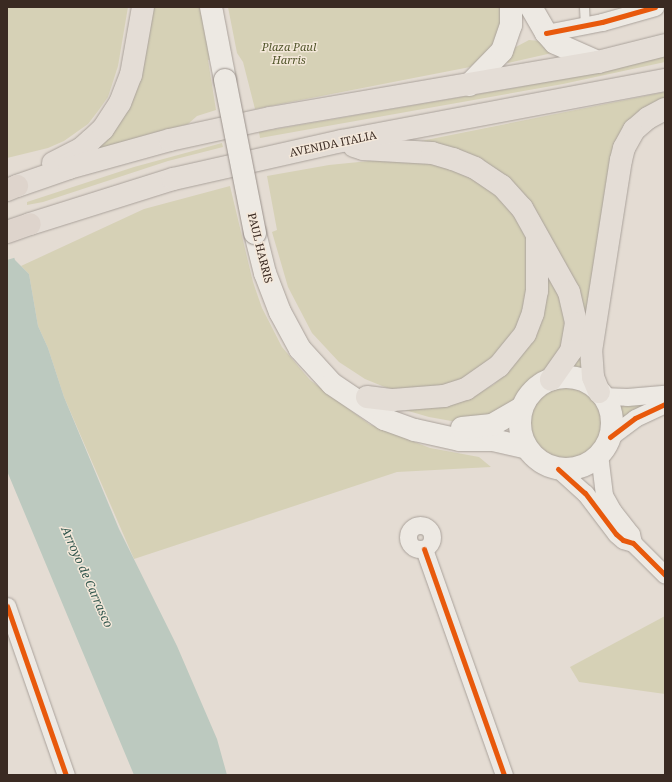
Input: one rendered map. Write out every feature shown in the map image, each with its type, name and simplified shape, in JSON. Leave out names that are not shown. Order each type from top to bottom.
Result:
[{"type":"highway","name":"AVENIDA ITALIA","points":[[7,232],[30,224]]},
{"type":"main road","points":[[12,188],[41,169],[82,148],[102,129],[127,88],[143,7]]},
{"type":"main road","name":"PAUL HARRIS","points":[[210,7],[230,79],[260,228],[265,273],[280,312],[300,349],[332,384],[384,418],[415,430],[460,440],[493,440],[527,448]]},
{"type":"main road","name":"PAUL HARRIS","points":[[221,7],[230,79]]},
{"type":"main road","points":[[508,42],[511,25],[511,7]]},
{"type":"main road","points":[[531,7],[546,33],[562,48],[598,62]]},
{"type":"main road","points":[[468,85],[490,66],[508,42],[521,34],[546,33]]},
{"type":"main road","points":[[12,188],[68,168],[170,140],[270,118],[598,62],[665,45]]},
{"type":"main road","name":"AVENIDA ITALIA","points":[[30,224],[173,179],[342,141],[665,80]]},
{"type":"main road","points":[[342,141],[363,149],[432,153],[475,168],[502,186],[522,208],[569,292],[576,323],[571,351],[551,380],[533,391],[522,408],[520,422],[521,435],[527,448],[546,465],[558,469],[573,468],[588,464],[604,445],[611,415],[593,377],[591,351],[624,148],[634,130],[648,118],[665,109]]},
{"type":"main road","name":"PAUL HARRIS","points":[[260,228],[288,305],[307,339],[325,364],[368,397],[416,420],[437,426],[464,429],[492,425],[522,408]]},
{"type":"main road","points":[[368,397],[393,400],[444,396],[466,389],[499,366],[524,334],[533,313],[537,291],[537,233]]},
{"type":"main road","points":[[551,380],[572,378],[591,385],[601,394]]},
{"type":"street","points":[[546,33],[586,25],[656,7]]},
{"type":"street","points":[[601,394],[627,397],[665,394]]},
{"type":"street","points":[[633,543],[631,534],[613,511],[604,495],[604,445],[635,418],[665,404]]},
{"type":"street","points":[[558,469],[585,493],[616,534],[623,540],[633,543],[665,575]]},
{"type":"street","points":[[424,549],[504,775]]},
{"type":"street","points":[[7,606],[66,775]]},
{"type":"lane","points":[[584,7],[586,25]]},
{"type":"green space","points":[[7,7],[128,7],[118,66],[108,97],[88,124],[64,141],[48,148],[7,158]]},
{"type":"green space","points":[[150,7],[204,7],[212,59],[208,60],[216,110],[197,116],[188,124],[93,151]]},
{"type":"green space","name":"Plaza Paul Harris","points":[[228,7],[507,7],[499,43],[470,67],[255,109],[243,62],[237,53]]},
{"type":"green space","points":[[529,40],[539,41],[552,53],[508,63],[505,61],[512,49]]},
{"type":"green space","points":[[665,52],[665,62],[563,84],[260,138],[259,132],[519,87]]},
{"type":"green space","points":[[665,92],[665,101],[639,117],[582,368],[575,369],[573,367],[579,358],[534,215],[421,141]]},
{"type":"green space","points":[[222,143],[223,147],[168,161],[43,202],[27,205],[27,202],[134,167]]},
{"type":"green space","points":[[389,159],[432,163],[460,172],[492,190],[512,212],[526,238],[533,267],[517,337],[466,383],[392,390],[365,379],[339,362],[312,333],[288,287],[272,232],[277,230],[267,176],[329,165]]},
{"type":"green space","points":[[230,186],[253,282],[262,308],[282,347],[310,380],[369,424],[430,448],[479,457],[491,467],[397,472],[134,559],[64,397],[48,348],[38,326],[29,274],[21,266],[144,209]]},
{"type":"green space","points":[[548,272],[554,278],[570,333],[548,373],[532,382],[517,399],[499,414],[457,422],[429,417],[405,410],[473,396],[493,385],[510,370],[530,344]]},
{"type":"green space","points":[[563,385],[577,388],[590,396],[598,409],[601,423],[598,437],[590,450],[577,458],[563,461],[549,458],[536,450],[528,437],[525,423],[528,409],[536,396],[549,388]]},
{"type":"green space","points":[[618,404],[624,404],[646,405],[623,417]]},
{"type":"green space","points":[[665,616],[665,694],[579,682],[570,667]]},
{"type":"water","name":"Arroyo de Carrasco","points":[[7,235],[15,260],[29,274],[38,326],[48,348],[64,397],[119,529],[177,646],[217,739],[227,775],[134,775],[7,471]]},
{"type":"pier","points":[[7,233],[17,257],[7,260]]},
{"type":"cycle path","points":[[546,33],[602,22],[655,7]]},
{"type":"cycle path","points":[[610,437],[635,418],[665,404]]},
{"type":"cycle path","points":[[558,469],[585,493],[616,534],[623,540],[633,543],[665,575]]},
{"type":"cycle path","points":[[424,549],[504,775]]},
{"type":"cycle path","points":[[7,606],[66,775]]}]
